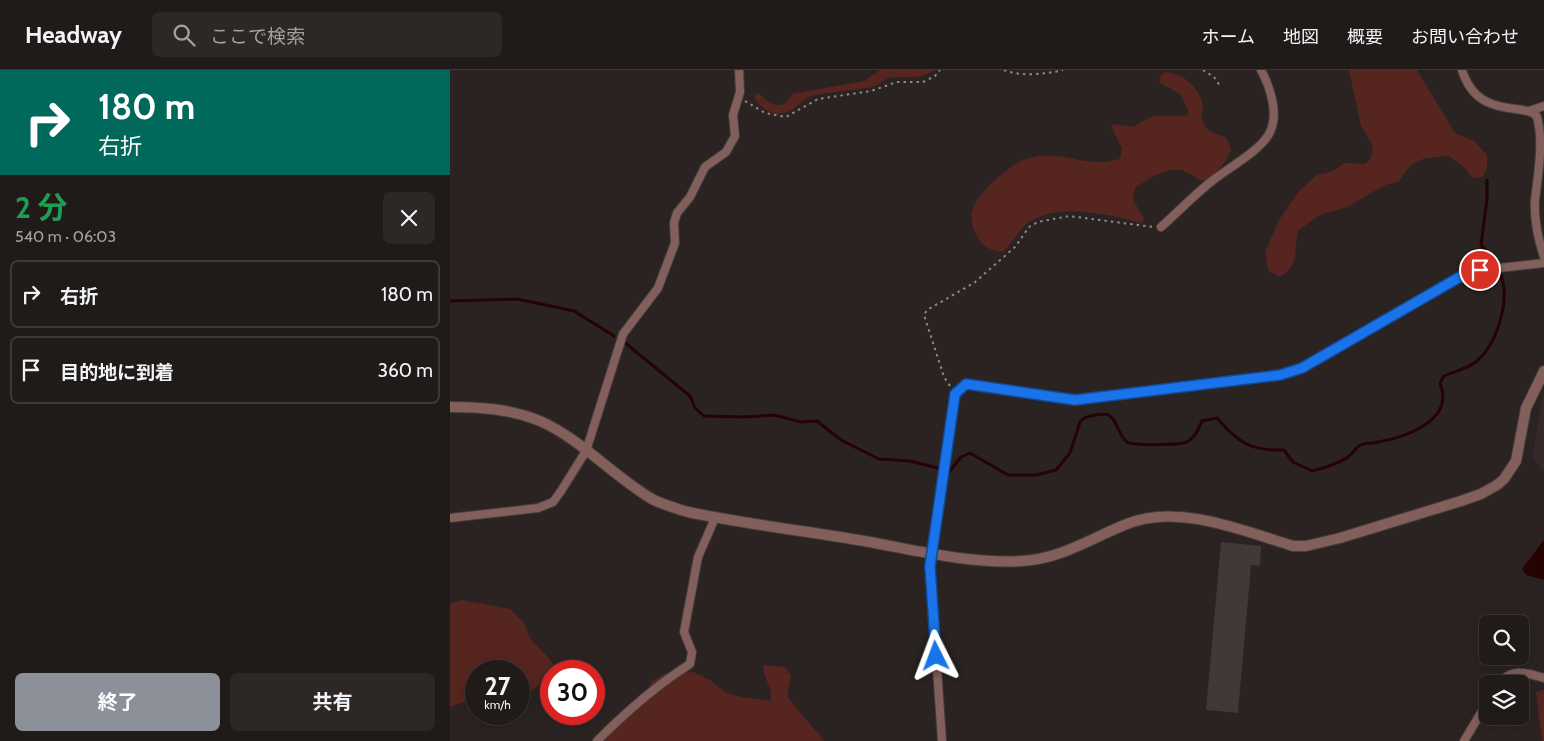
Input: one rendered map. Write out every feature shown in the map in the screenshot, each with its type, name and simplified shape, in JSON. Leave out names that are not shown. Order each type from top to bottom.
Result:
[{"type":"street","points":[[450,518],[538,508],[553,502],[586,451],[623,334],[658,288],[675,243],[674,223],[677,213],[690,197],[705,166],[719,158],[732,144],[735,130],[734,108],[740,92],[740,70]]},
{"type":"street","points":[[1161,227],[1212,181],[1267,138],[1273,124],[1273,105],[1269,88],[1261,70]]},
{"type":"street","points":[[1462,70],[1467,82],[1481,99],[1499,108],[1529,111],[1544,106]]},
{"type":"street","points":[[1529,111],[1537,117],[1543,141],[1543,154],[1535,200],[1535,214],[1544,256]]},
{"type":"street","points":[[942,741],[930,566],[955,394],[966,384],[1075,400],[1292,373],[1465,274],[1480,270],[1544,263]]},
{"type":"street","points":[[450,407],[485,407],[541,421],[654,500],[688,512],[933,553],[996,561],[1040,560],[1068,552],[1128,523],[1149,518],[1190,518],[1211,522],[1293,546],[1306,546],[1340,538],[1481,494],[1504,479],[1516,461],[1526,408],[1544,372]]},
{"type":"street","points":[[597,741],[631,708],[665,680],[690,664],[692,652],[684,632],[698,557],[715,518]]},
{"type":"street","points":[[1507,675],[1518,673],[1528,675]]},
{"type":"street","points":[[1529,675],[1544,678]]},
{"type":"street","points":[[1464,741],[1479,716]]},
{"type":"path","points":[[738,101],[748,101],[765,113],[786,117],[797,113],[818,99],[871,92],[897,82],[923,82],[935,76],[940,70]]},
{"type":"path","points":[[1004,70],[1010,73],[1063,70]]},
{"type":"path","points":[[1203,70],[1214,77],[1220,86]]},
{"type":"path","points":[[955,394],[944,377],[924,315],[931,307],[974,283],[1015,247],[1029,227],[1048,218],[1069,216],[1161,227]]},
{"type":"shaded area","points":[[880,70],[934,70],[918,77],[889,78],[872,87],[815,95],[783,114],[767,111],[755,99],[755,94],[759,93],[772,104],[781,105],[792,94],[864,81]]},
{"type":"shaded area","points":[[1349,70],[1417,70],[1455,133],[1474,141],[1487,155],[1487,168],[1483,177],[1472,178],[1463,166],[1449,156],[1425,158],[1410,166],[1398,182],[1385,185],[1347,207],[1319,215],[1298,231],[1295,257],[1291,268],[1280,277],[1268,270],[1265,252],[1279,220],[1299,191],[1317,175],[1331,172],[1345,163],[1365,164],[1371,158],[1373,146],[1361,126]]},
{"type":"shaded area","points":[[1165,72],[1181,76],[1194,87],[1202,101],[1201,117],[1206,126],[1211,132],[1225,137],[1228,141],[1231,150],[1216,172],[1203,181],[1179,170],[1166,171],[1135,188],[1133,200],[1144,218],[1143,223],[1084,212],[1054,213],[1040,216],[1028,223],[1003,252],[990,249],[984,245],[972,224],[973,208],[988,187],[1004,172],[1019,162],[1045,156],[1101,162],[1120,159],[1122,148],[1111,127],[1114,124],[1133,127],[1153,116],[1186,116],[1189,112],[1180,94],[1159,82],[1161,75]]},
{"type":"shaded area","points":[[1544,392],[1544,471],[1532,457]]},
{"type":"shaded area","points":[[1544,540],[1544,580],[1526,575],[1522,569]]},
{"type":"shaded area","points":[[462,600],[510,609],[524,623],[530,638],[550,660],[540,660],[540,684],[530,690],[530,660],[465,660],[465,702],[450,707],[450,604]]},
{"type":"shaded area","points":[[763,665],[785,667],[791,676],[788,696],[824,741],[604,741],[646,692],[652,681],[666,673],[693,672],[710,680],[726,693],[771,701]]},
{"type":"shaded area","points":[[1544,690],[1544,741],[1542,741],[1536,692]]},
{"type":"building","points":[[1221,542],[1261,546],[1260,566],[1251,565],[1238,713],[1206,710]]},
{"type":"waterway","points":[[1487,180],[1487,199],[1481,245],[1497,262]]},
{"type":"waterway","points":[[949,472],[961,457],[970,453],[1008,475],[1036,475],[1056,470],[1070,453],[1080,422],[1084,418],[1101,414],[1108,415],[1113,419],[1127,442],[1157,445],[1187,442],[1195,435],[1202,421],[1217,418],[1232,434],[1246,444],[1263,449],[1284,450],[1293,462],[1312,471],[1331,466],[1348,457],[1361,445],[1402,436],[1414,431],[1435,417],[1441,407],[1443,396],[1440,383],[1444,376],[1476,362],[1486,351],[1497,330],[1501,317],[1504,293],[1503,282],[1499,272]]},
{"type":"waterway","points":[[450,301],[517,299],[574,311],[614,336]]},
{"type":"waterway","points":[[624,342],[690,396],[695,408],[704,416],[745,417],[774,415],[801,422],[817,421],[841,440],[879,459],[910,461],[938,468]]},
{"type":"route","points":[[936,656],[930,566],[955,394],[966,384],[1075,400],[1292,373],[1465,274],[1480,270]]}]
